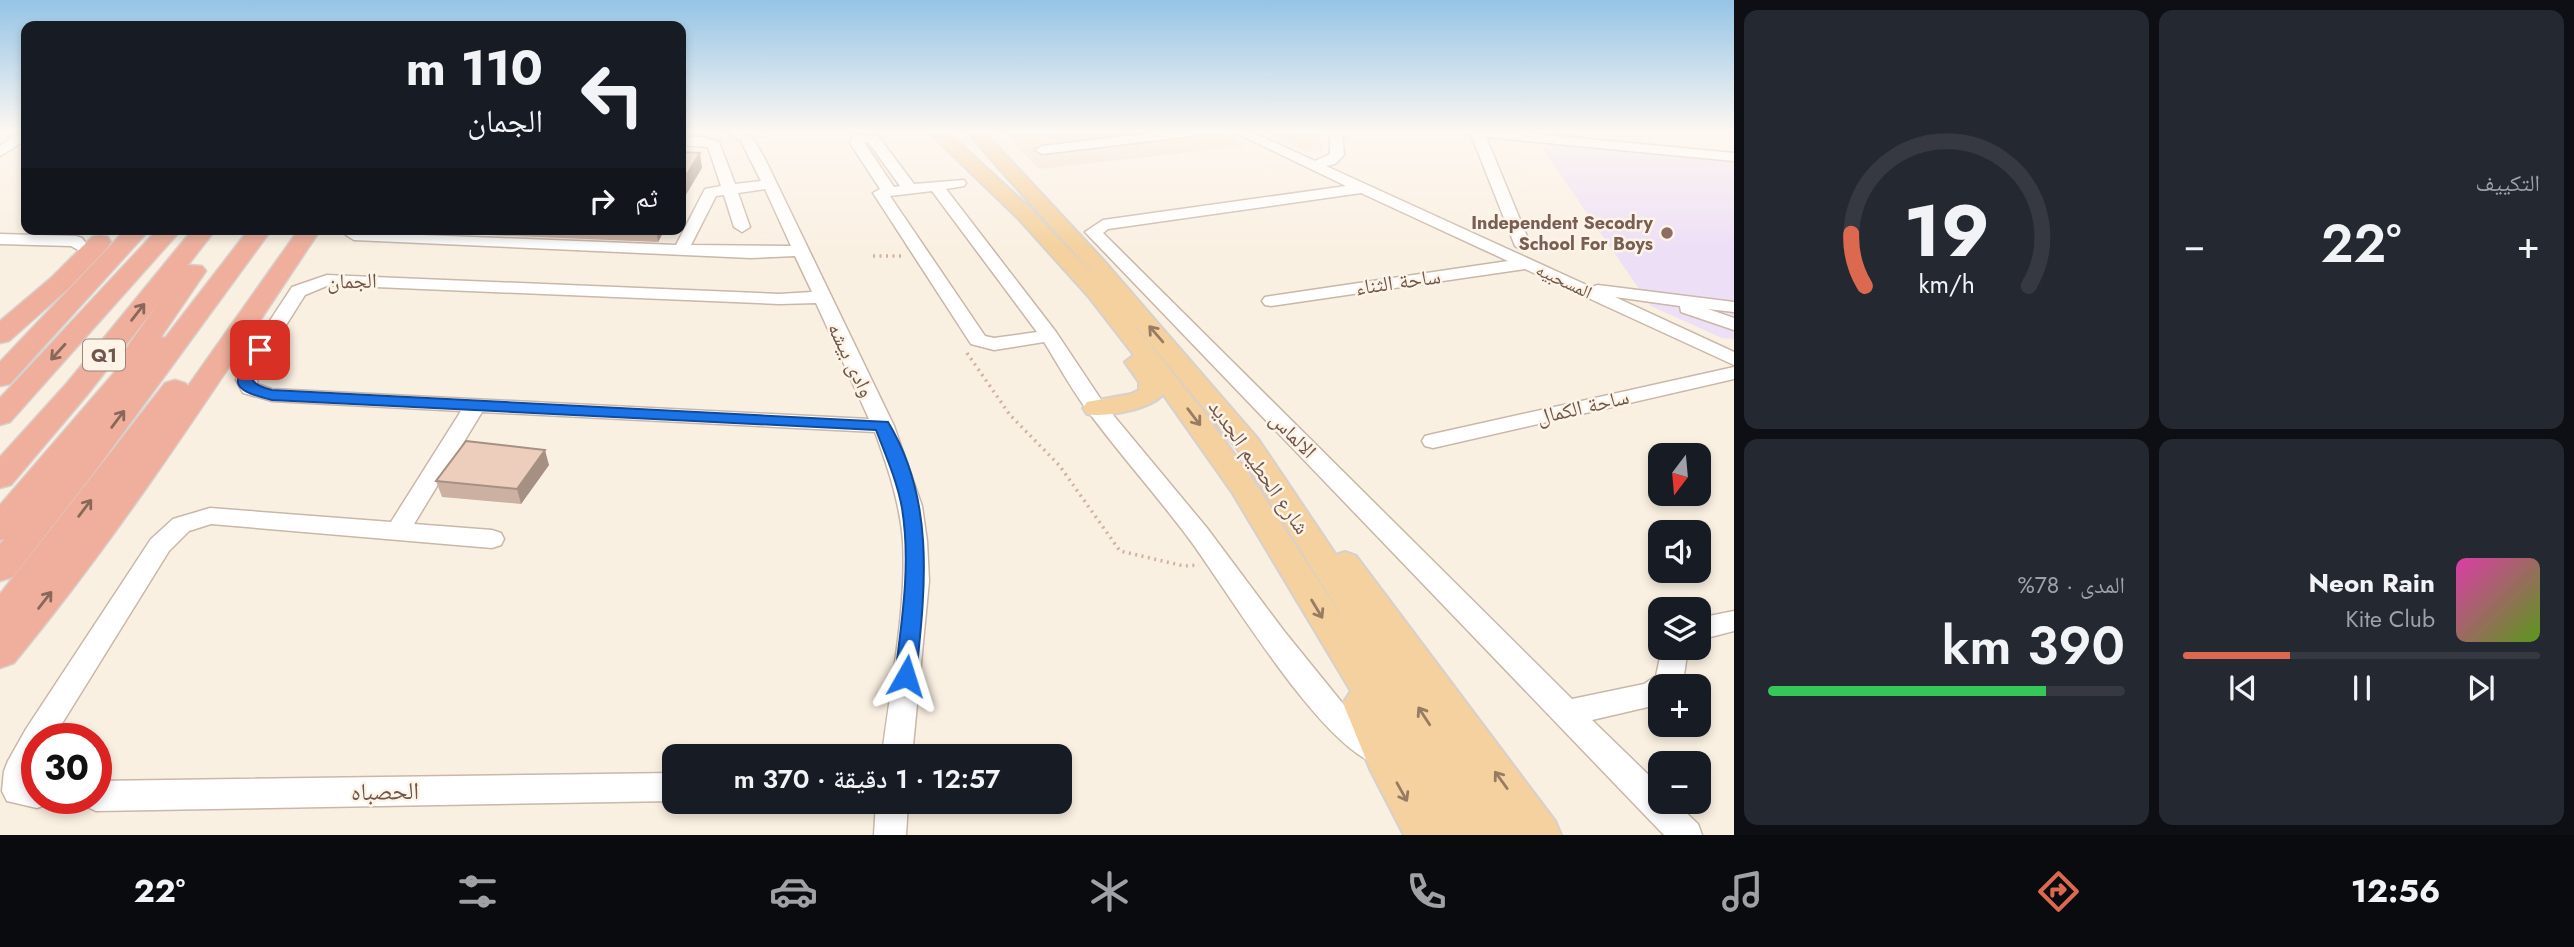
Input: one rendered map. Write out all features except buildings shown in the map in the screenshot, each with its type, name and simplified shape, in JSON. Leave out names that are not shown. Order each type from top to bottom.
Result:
[{"type":"highway","points":[[0,318],[86,235]]},
{"type":"highway","points":[[0,335],[60,283],[107,235]]},
{"type":"highway","points":[[0,377],[133,235]]},
{"type":"highway","name":"Q1","points":[[0,416],[166,235]]},
{"type":"highway","name":"Q1","points":[[0,477],[77,389],[200,235]]},
{"type":"highway","points":[[129,370],[138,350],[220,235]]},
{"type":"highway","points":[[0,527],[129,370],[249,235]]},
{"type":"highway","points":[[0,568],[93,452],[250,235]]},
{"type":"highway","points":[[0,621],[192,366],[282,235]]},
{"type":"highway","points":[[0,652],[41,604],[120,501],[306,235]]},
{"type":"highway","points":[[0,360],[48,306],[60,283]]},
{"type":"main road","name":"شارع الحطيم الجديد","points":[[979,171],[1025,214],[1097,292],[1216,447],[1459,835]]},
{"type":"main road","points":[[1008,171],[1012,173]]},
{"type":"main road","name":"شارع الحطيم الجديد","points":[[1012,173],[1097,265],[1248,445],[1501,835]]},
{"type":"main road","points":[[1097,292],[1103,315],[1154,388],[1139,400],[1097,408]]},
{"type":"main road","points":[[1274,484],[1316,526],[1541,835]]},
{"type":"main road","points":[[1349,661],[1357,691],[1383,757],[1426,835]]},
{"type":"street","points":[[718,171],[728,187],[742,227]]},
{"type":"street","name":"وادى بيشه","points":[[763,171],[883,426],[911,506],[916,581],[898,744]]},
{"type":"street","points":[[876,171],[890,192]]},
{"type":"street","points":[[897,171],[910,189]]},
{"type":"street","name":"المسحبيه","points":[[1327,171],[1524,255],[1575,287],[1734,359]]},
{"type":"street","points":[[1492,171],[1524,255]]},
{"type":"street","points":[[681,250],[708,194],[713,190],[769,184]]},
{"type":"street","points":[[1049,336],[994,344],[978,340],[880,193],[948,185],[1049,336],[1097,408],[1219,563],[1274,639],[1339,719],[1383,757]]},
{"type":"street","name":"الالماس","points":[[1363,188],[1103,225],[1093,232],[1686,835]]},
{"type":"street","points":[[0,239],[76,241],[86,235]]},
{"type":"street","points":[[402,235],[681,250],[799,251]]},
{"type":"street","name":"ساحة الثناء","points":[[1271,301],[1524,255]]},
{"type":"street","name":"الجمان","points":[[821,297],[779,299],[327,279],[298,291],[245,376],[245,384],[250,390],[272,395],[883,426]]},
{"type":"street","points":[[1575,287],[1734,307]]},
{"type":"street","points":[[1664,298],[1704,316],[1734,324]]},
{"type":"street","name":"ساحة الكمال","points":[[1433,441],[1734,373]]},
{"type":"street","points":[[397,531],[476,404]]},
{"type":"street","points":[[47,723],[160,545],[181,525],[210,516],[492,539]]},
{"type":"street","points":[[1711,626],[1734,621]]},
{"type":"street","points":[[1565,713],[1648,696]]},
{"type":"street","points":[[21,767],[18,791],[21,791]]},
{"type":"street","name":"الحصباه","points":[[112,796],[662,787]]},
{"type":"street","points":[[890,835],[891,814]]},
{"type":"path","points":[[873,256],[901,255],[908,266]]},
{"type":"path","points":[[961,344],[1010,415],[1059,465],[1120,551],[1184,566],[1219,563]]},
{"type":"shaded area","name":"Independent Secodry School For Boys","points":[[1558,171],[1734,171],[1734,339],[1722,338],[1651,306]]},
{"type":"place","name":"Independent Secodry School For Boys","points":[[1667,233]]},
{"type":"route","points":[[260,350],[245,376],[245,384],[250,390],[272,395],[883,426],[911,506],[915,541],[916,581],[906,676]]}]
